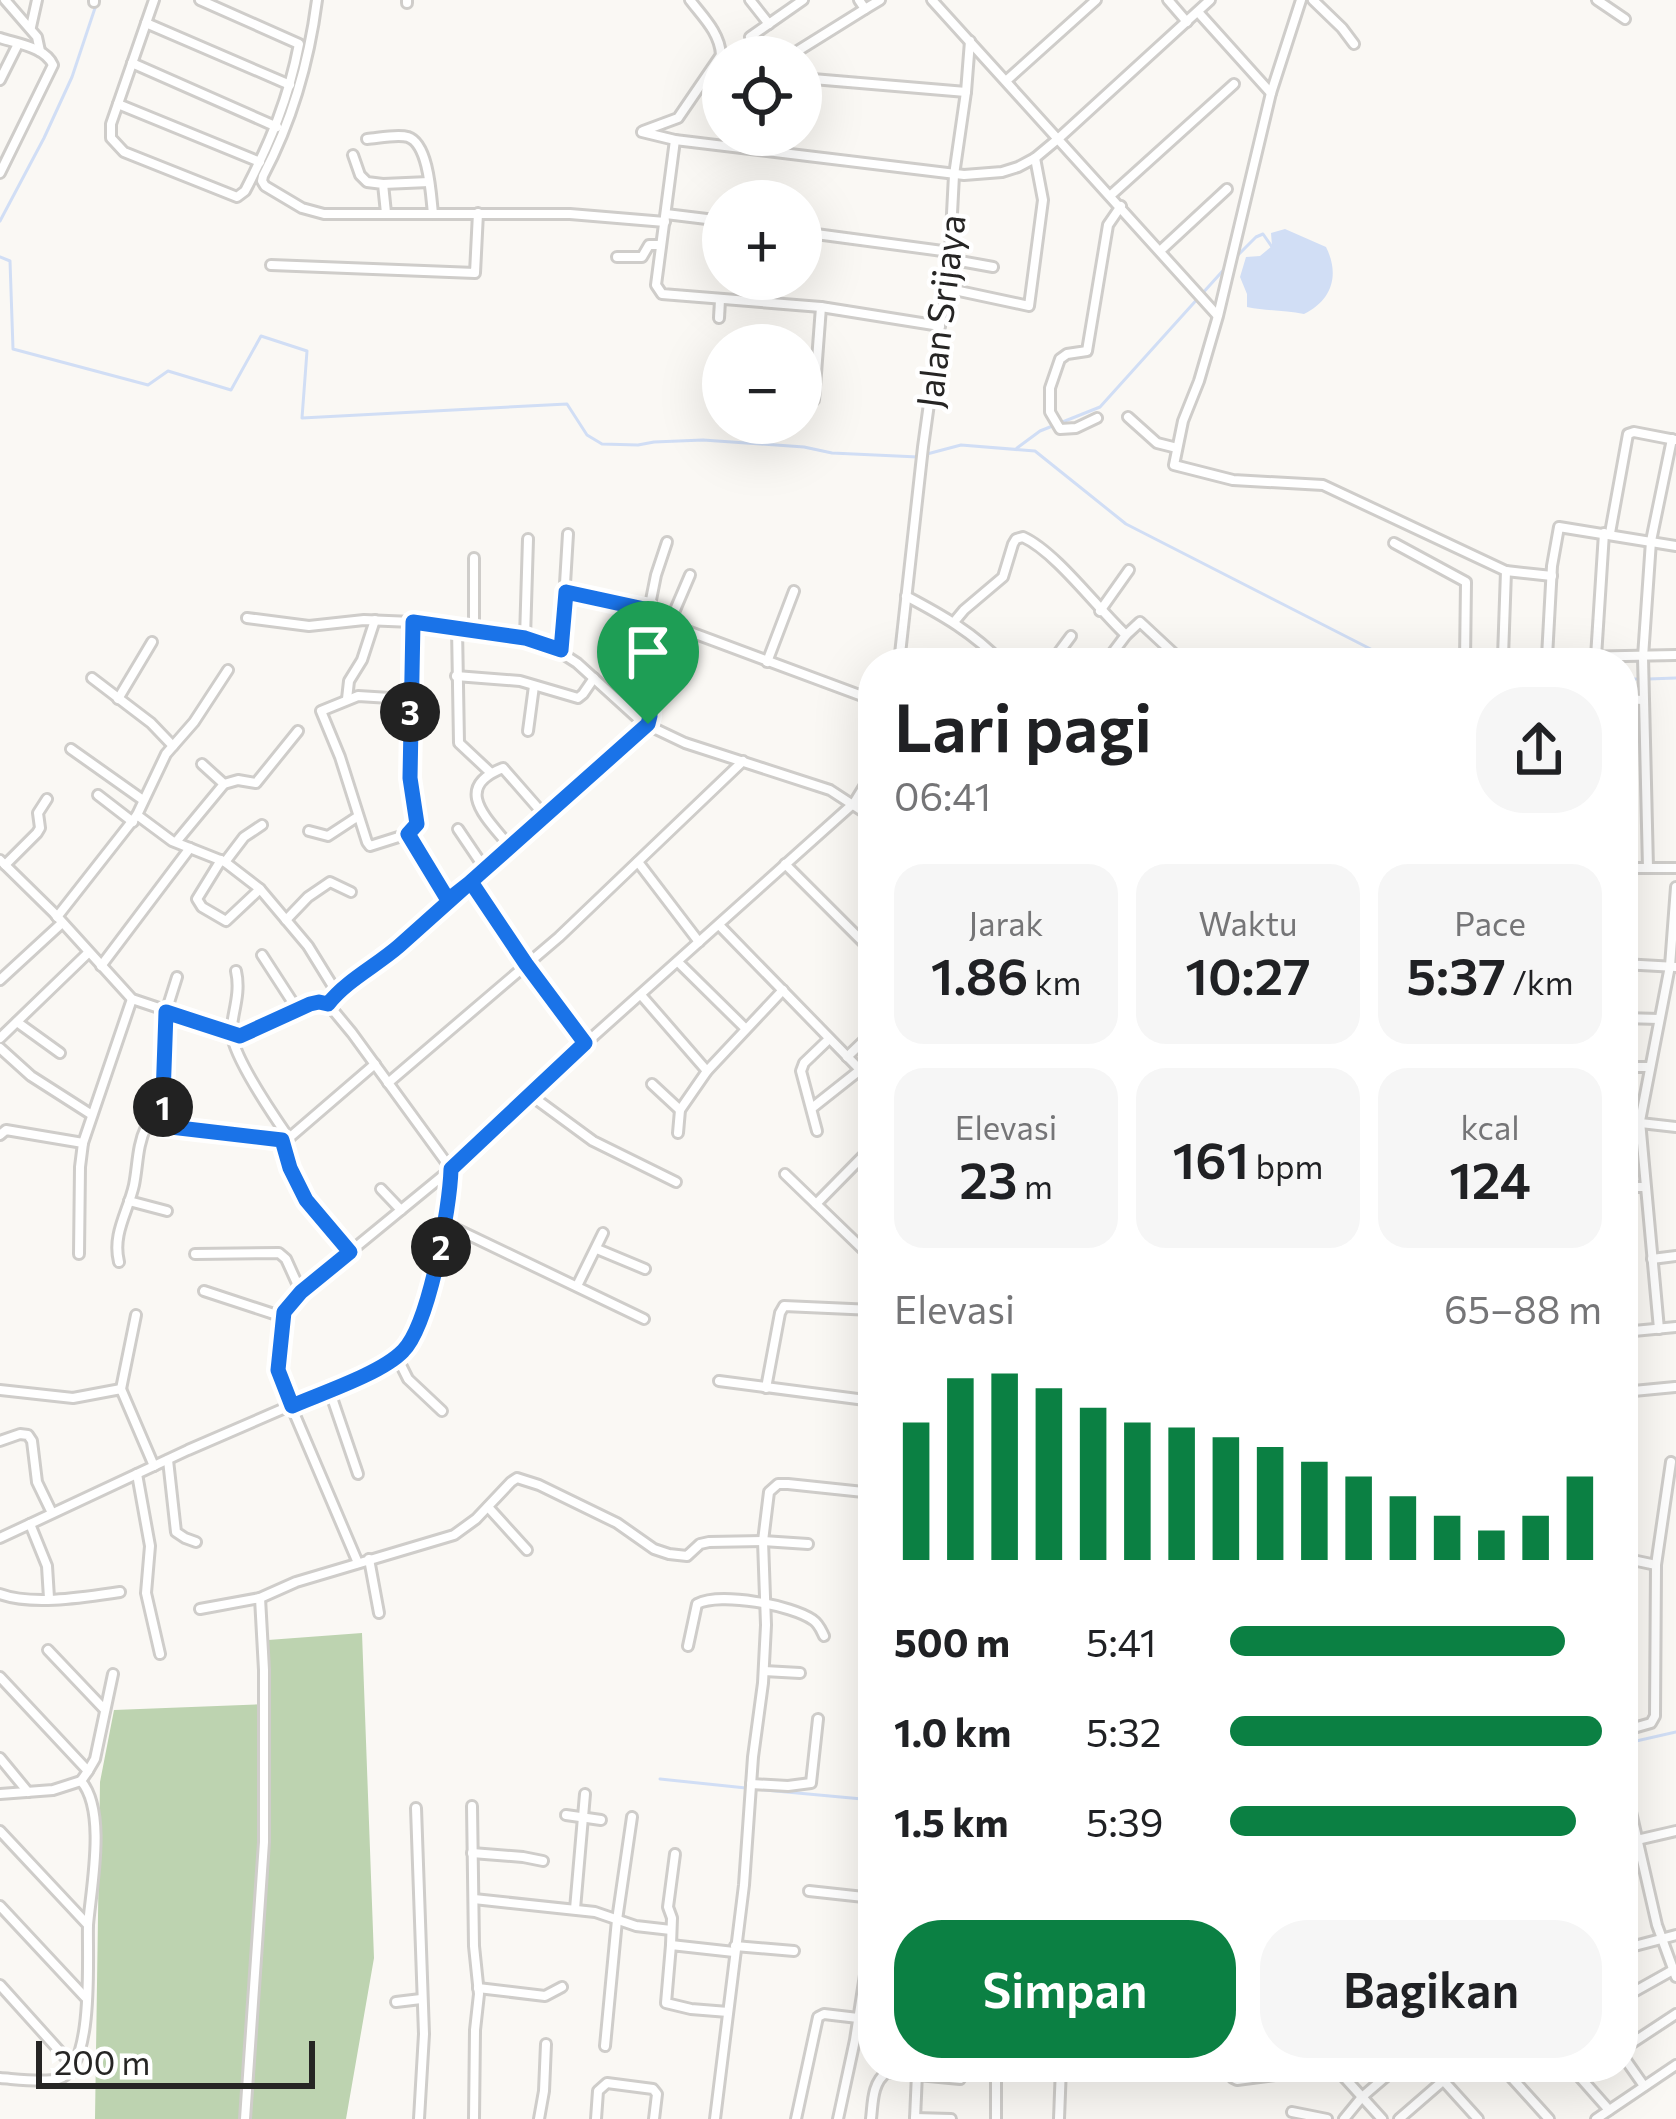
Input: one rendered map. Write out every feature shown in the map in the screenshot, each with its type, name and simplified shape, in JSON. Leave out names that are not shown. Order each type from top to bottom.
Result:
[{"type":"street","points":[[5,0],[31,29],[40,51]]},
{"type":"street","points":[[31,29],[38,0]]},
{"type":"street","points":[[154,0],[110,132],[115,145],[237,197],[245,191],[277,127],[298,43],[200,0]]},
{"type":"street","points":[[317,0],[288,126],[262,183],[316,213],[702,220]]},
{"type":"street","points":[[690,0],[711,27],[721,55],[678,118],[642,132],[954,175],[1002,172],[1035,158],[1210,0]]},
{"type":"street","points":[[750,0],[769,24]]},
{"type":"street","points":[[781,0],[791,8]]},
{"type":"street","points":[[751,36],[803,0]]},
{"type":"street","points":[[817,36],[862,4],[880,0]]},
{"type":"street","points":[[932,0],[1218,316]]},
{"type":"street","points":[[1007,80],[1096,0]]},
{"type":"street","points":[[1168,0],[1187,22]]},
{"type":"street","points":[[1301,0],[1271,93],[1218,316],[1183,421],[1174,465],[1233,480],[1323,485],[1506,571],[1552,576]]},
{"type":"street","points":[[1313,0],[1354,44]]},
{"type":"street","points":[[1597,0],[1625,19]]},
{"type":"street","points":[[1198,12],[1271,93]]},
{"type":"street","points":[[146,23],[290,85]]},
{"type":"street","points":[[0,38],[40,51],[53,65],[0,173]]},
{"type":"street","name":"Jalan Srijaya","points":[[906,596],[950,256],[970,41]]},
{"type":"street","points":[[0,80],[18,44]]},
{"type":"street","points":[[132,63],[277,127]]},
{"type":"street","points":[[822,80],[966,92]]},
{"type":"street","points":[[1112,195],[1234,84]]},
{"type":"street","points":[[118,104],[260,162]]},
{"type":"street","points":[[367,139],[413,140],[429,182],[433,214]]},
{"type":"street","points":[[675,140],[656,285],[662,294],[702,297]]},
{"type":"street","points":[[352,155],[367,182],[429,182]]},
{"type":"street","points":[[945,288],[1029,306],[1043,200],[1035,158]]},
{"type":"street","points":[[383,184],[386,213]]},
{"type":"street","points":[[1160,251],[1227,189]]},
{"type":"street","points":[[1097,418],[1076,428],[1058,425],[1050,412],[1050,388],[1060,359],[1087,351],[1108,225],[1121,206]]},
{"type":"street","points":[[271,265],[475,273],[478,213]]},
{"type":"street","points":[[822,235],[992,267]]},
{"type":"street","points":[[617,257],[642,257],[650,245],[661,245]]},
{"type":"street","points":[[719,318],[721,300]]},
{"type":"street","points":[[734,300],[821,307],[940,326]]},
{"type":"street","points":[[820,324],[821,307]]},
{"type":"street","points":[[1128,417],[1157,443],[1178,448]]},
{"type":"street","points":[[1597,648],[1607,533],[1628,434],[1674,440],[1651,541],[1642,657],[1648,868]]},
{"type":"street","points":[[1548,648],[1559,527],[1676,546]]},
{"type":"street","points":[[561,650],[568,534]]},
{"type":"street","points":[[954,622],[1003,577],[1019,536],[1036,542],[1126,634]]},
{"type":"street","points":[[525,638],[528,539]]},
{"type":"street","points":[[328,1004],[648,724],[646,637],[656,575],[667,542]]},
{"type":"street","points":[[1394,543],[1466,582],[1465,648]]},
{"type":"street","points":[[474,558],[474,630]]},
{"type":"street","points":[[1100,611],[1129,569]]},
{"type":"street","points":[[1503,648],[1506,571]]},
{"type":"street","points":[[669,624],[690,575]]},
{"type":"street","points":[[767,662],[794,591]]},
{"type":"street","points":[[566,592],[649,613],[858,695]]},
{"type":"street","points":[[901,648],[906,596],[954,622],[988,648]]},
{"type":"street","points":[[247,617],[309,626],[413,622],[525,638],[561,650],[648,724],[685,742],[830,790],[858,806]]},
{"type":"street","points":[[347,699],[349,681],[362,660],[375,620]]},
{"type":"street","points":[[410,693],[390,698],[358,696],[321,711],[370,846],[408,834],[417,824],[410,778],[413,622]]},
{"type":"street","points":[[1116,648],[1138,623],[1168,648]]},
{"type":"street","points":[[457,628],[459,742],[491,773]]},
{"type":"street","points":[[1063,648],[1071,636]]},
{"type":"street","points":[[118,699],[152,642]]},
{"type":"street","points":[[1638,657],[1676,655]]},
{"type":"street","points":[[0,980],[60,920],[135,818],[173,746],[228,670]]},
{"type":"street","points":[[456,676],[520,681],[578,698],[594,678]]},
{"type":"street","points":[[92,678],[173,746]]},
{"type":"street","points":[[528,731],[534,686]]},
{"type":"street","points":[[1638,700],[1643,700]]},
{"type":"street","points":[[176,842],[224,784],[256,783],[298,731]]},
{"type":"street","points":[[71,748],[143,801]]},
{"type":"street","points":[[388,1083],[560,938],[742,761]]},
{"type":"street","points":[[202,764],[224,784]]},
{"type":"street","points":[[511,847],[476,800],[476,789],[491,773],[503,768],[545,816]]},
{"type":"street","points":[[98,795],[176,842],[223,861],[260,889],[308,946],[337,993]]},
{"type":"street","points":[[358,1563],[278,1370],[283,1317],[301,1292],[451,1169],[858,796]]},
{"type":"street","points":[[0,1538],[397,1357],[412,1340],[426,1298],[446,1224],[451,1169],[328,1004],[298,1009],[240,1036],[132,999],[3,863],[37,833],[38,813],[47,799]]},
{"type":"street","points":[[309,831],[328,836],[357,818]]},
{"type":"street","points":[[260,889],[226,921],[202,907],[197,898],[244,836],[262,825]]},
{"type":"street","points":[[458,829],[485,869]]},
{"type":"street","points":[[408,834],[448,900]]},
{"type":"street","points":[[101,966],[190,848]]},
{"type":"street","points":[[638,862],[699,943]]},
{"type":"street","points":[[785,864],[858,937]]},
{"type":"street","points":[[1638,868],[1676,868]]},
{"type":"street","points":[[286,920],[330,882],[351,892]]},
{"type":"street","points":[[471,882],[585,1043]]},
{"type":"street","points":[[1659,1328],[1640,1121],[1673,967],[1676,886]]},
{"type":"street","points":[[718,926],[858,1068]]},
{"type":"street","points":[[0,1038],[88,953]]},
{"type":"street","points":[[262,955],[298,1009]]},
{"type":"street","points":[[678,962],[745,1028]]},
{"type":"street","points":[[1638,965],[1673,967]]},
{"type":"street","points":[[236,971],[240,987],[231,1034],[285,1139],[290,1168],[306,1200],[350,1252]]},
{"type":"street","points":[[162,1126],[166,1012],[177,977]]},
{"type":"street","points":[[678,1133],[680,1110],[707,1071],[783,990]]},
{"type":"street","points":[[641,995],[707,1071]]},
{"type":"street","points":[[80,1254],[83,1143],[132,999]]},
{"type":"street","points":[[1638,1018],[1660,1019]]},
{"type":"street","points":[[17,1022],[60,1053]]},
{"type":"street","points":[[817,1131],[801,1070],[829,1038]]},
{"type":"street","points":[[847,1057],[858,1046]]},
{"type":"street","points":[[0,1048],[31,1076],[92,1115]]},
{"type":"street","points":[[119,1262],[118,1235],[147,1126],[285,1139],[375,1064]]},
{"type":"street","points":[[1638,1067],[1650,1067]]},
{"type":"street","points":[[812,1108],[858,1072]]},
{"type":"street","points":[[652,1084],[680,1110]]},
{"type":"street","points":[[529,1094],[593,1141],[676,1182]]},
{"type":"street","points":[[1640,1121],[1676,1126]]},
{"type":"street","points":[[0,1135],[6,1130],[20,1131],[83,1143]]},
{"type":"street","points":[[816,1204],[858,1162]]},
{"type":"street","points":[[785,1174],[858,1245]]},
{"type":"street","points":[[1638,1187],[1646,1187]]},
{"type":"street","points":[[381,1189],[401,1210]]},
{"type":"street","points":[[129,1201],[167,1211]]},
{"type":"street","points":[[446,1224],[644,1319]]},
{"type":"street","points":[[578,1286],[603,1233]]},
{"type":"street","points":[[597,1249],[645,1270]]},
{"type":"street","points":[[195,1254],[279,1253],[301,1292]]},
{"type":"street","points":[[1652,1259],[1676,1256]]},
{"type":"street","points":[[204,1291],[283,1317]]},
{"type":"street","points":[[766,1388],[784,1306],[858,1309]]},
{"type":"street","points":[[136,1315],[121,1389],[154,1466]]},
{"type":"street","points":[[1638,1330],[1676,1327]]},
{"type":"street","points":[[397,1357],[409,1379],[442,1411]]},
{"type":"street","points":[[719,1381],[858,1399]]},
{"type":"street","points":[[1638,1391],[1675,1388]]},
{"type":"street","points":[[0,1390],[73,1398],[121,1389]]},
{"type":"street","points":[[329,1389],[358,1474]]},
{"type":"street","points":[[0,1442],[20,1434],[32,1441],[37,1482],[52,1513]]},
{"type":"street","points":[[168,1460],[176,1532],[196,1541]]},
{"type":"street","points":[[1638,1727],[1651,1723],[1655,1716],[1656,1565],[1671,1462]]},
{"type":"street","points":[[137,1474],[150,1546],[146,1593],[160,1654]]},
{"type":"street","points":[[200,1610],[260,1598],[296,1582],[454,1534],[518,1478],[617,1523],[654,1549],[677,1557],[709,1542],[808,1544]]},
{"type":"street","points":[[715,2119],[764,1671],[763,1540],[769,1492],[778,1484],[858,1492]]},
{"type":"street","points":[[488,1507],[527,1550]]},
{"type":"street","points":[[30,1523],[47,1565],[49,1598]]},
{"type":"street","points":[[369,1559],[380,1613]]},
{"type":"street","points":[[1638,1561],[1656,1565]]},
{"type":"street","points":[[0,1594],[49,1598],[120,1592]]},
{"type":"street","points":[[245,2119],[264,1842],[260,1598]]},
{"type":"street","points":[[688,1646],[696,1608],[712,1598],[763,1603],[813,1619],[824,1636]]},
{"type":"street","points":[[48,1650],[105,1711]]},
{"type":"street","points":[[764,1671],[800,1673]]},
{"type":"street","points":[[2,2077],[58,2079],[82,2049],[94,1854],[93,1800],[84,1785],[95,1759],[112,1674]]},
{"type":"street","points":[[0,1677],[88,1771]]},
{"type":"street","points":[[751,1789],[811,1783],[818,1719]]},
{"type":"street","points":[[0,1758],[28,1792]]},
{"type":"street","points":[[0,1795],[84,1785]]},
{"type":"street","points":[[574,1909],[585,1794]]},
{"type":"street","points":[[472,1806],[478,1988],[474,2119]]},
{"type":"street","points":[[416,1808],[424,2052],[418,2119]]},
{"type":"street","points":[[566,1815],[602,1820]]},
{"type":"street","points":[[605,2045],[632,1817]]},
{"type":"street","points":[[0,1831],[88,1925]]},
{"type":"street","points":[[1638,1840],[1676,1831]]},
{"type":"street","points":[[1638,1848],[1675,1973],[1638,1990]]},
{"type":"street","points":[[472,1853],[543,1861]]},
{"type":"street","points":[[675,1854],[668,1907],[672,1915],[666,2002],[728,2012]]},
{"type":"street","points":[[809,1891],[858,1896]]},
{"type":"street","points":[[474,1900],[574,1909],[671,1930]]},
{"type":"street","points":[[0,1906],[86,1998]]},
{"type":"street","points":[[1638,1945],[1676,1935]]},
{"type":"street","points":[[670,1945],[794,1951]]},
{"type":"street","points":[[0,1984],[73,2066]]},
{"type":"street","points":[[478,1988],[544,1996],[562,1988]]},
{"type":"street","points":[[396,2002],[421,1999]]},
{"type":"street","points":[[1638,2041],[1676,2014]]},
{"type":"street","points":[[796,2119],[818,2017],[858,2018]]},
{"type":"street","points":[[838,2119],[858,2023]]},
{"type":"street","points":[[538,2119],[545,2044]]},
{"type":"street","points":[[1597,2119],[1676,2065]]},
{"type":"street","points":[[1638,2076],[1644,2086]]},
{"type":"street","points":[[871,2119],[877,2082]]},
{"type":"street","points":[[917,2082],[915,2118],[951,2119]]},
{"type":"street","points":[[996,2082],[996,2119]]},
{"type":"street","points":[[1059,2119],[1060,2082]]},
{"type":"street","points":[[1348,2082],[1382,2119]]},
{"type":"street","points":[[1344,2119],[1379,2082]]},
{"type":"street","points":[[1400,2119],[1442,2082]]},
{"type":"street","points":[[1446,2082],[1473,2117]]},
{"type":"street","points":[[1516,2082],[1549,2119]]},
{"type":"street","points":[[1584,2082],[1609,2110]]},
{"type":"street","points":[[596,2119],[598,2091],[607,2083],[653,2089],[657,2094],[654,2119]]},
{"type":"street","points":[[1292,2112],[1327,2119]]},
{"type":"green space","points":[[362,1633],[374,1958],[346,2119],[95,2119],[100,1782],[114,1710],[270,1704],[268,1640]]},
{"type":"water","points":[[1285,229],[1326,247],[1330,257],[1331,286],[1321,302],[1304,314],[1247,307],[1240,277],[1246,257],[1260,256],[1272,246],[1271,233]]},
{"type":"waterway","points":[[0,221],[72,77],[97,2]]},
{"type":"waterway","points":[[1235,258],[1263,234],[1272,247]]},
{"type":"waterway","points":[[0,257],[10,261],[13,349],[148,385],[168,371],[231,390],[261,336],[307,351],[302,418],[567,404],[587,435],[602,444],[703,440],[918,457]]},
{"type":"waterway","points":[[1017,448],[1040,431],[1100,407],[1228,265]]},
{"type":"waterway","points":[[927,454],[961,445],[1035,451],[1126,524],[1369,648]]},
{"type":"waterway","points":[[1648,679],[1676,678]]},
{"type":"waterway","points":[[1638,1741],[1676,1732]]},
{"type":"waterway","points":[[660,1779],[746,1788]]},
{"type":"waterway","points":[[755,1789],[858,1799]]},
{"type":"route","points":[[648,724],[456,893],[394,951],[328,1004],[310,1004],[240,1036],[166,1012],[162,1126],[282,1140],[306,1200],[350,1252],[284,1312],[278,1370],[292,1406],[382,1366],[406,1349],[445,1231],[451,1169],[585,1043],[471,882],[456,893],[448,900],[408,834],[417,824],[410,778],[413,622],[525,638],[561,650],[566,592],[649,610],[648,724]]}]
